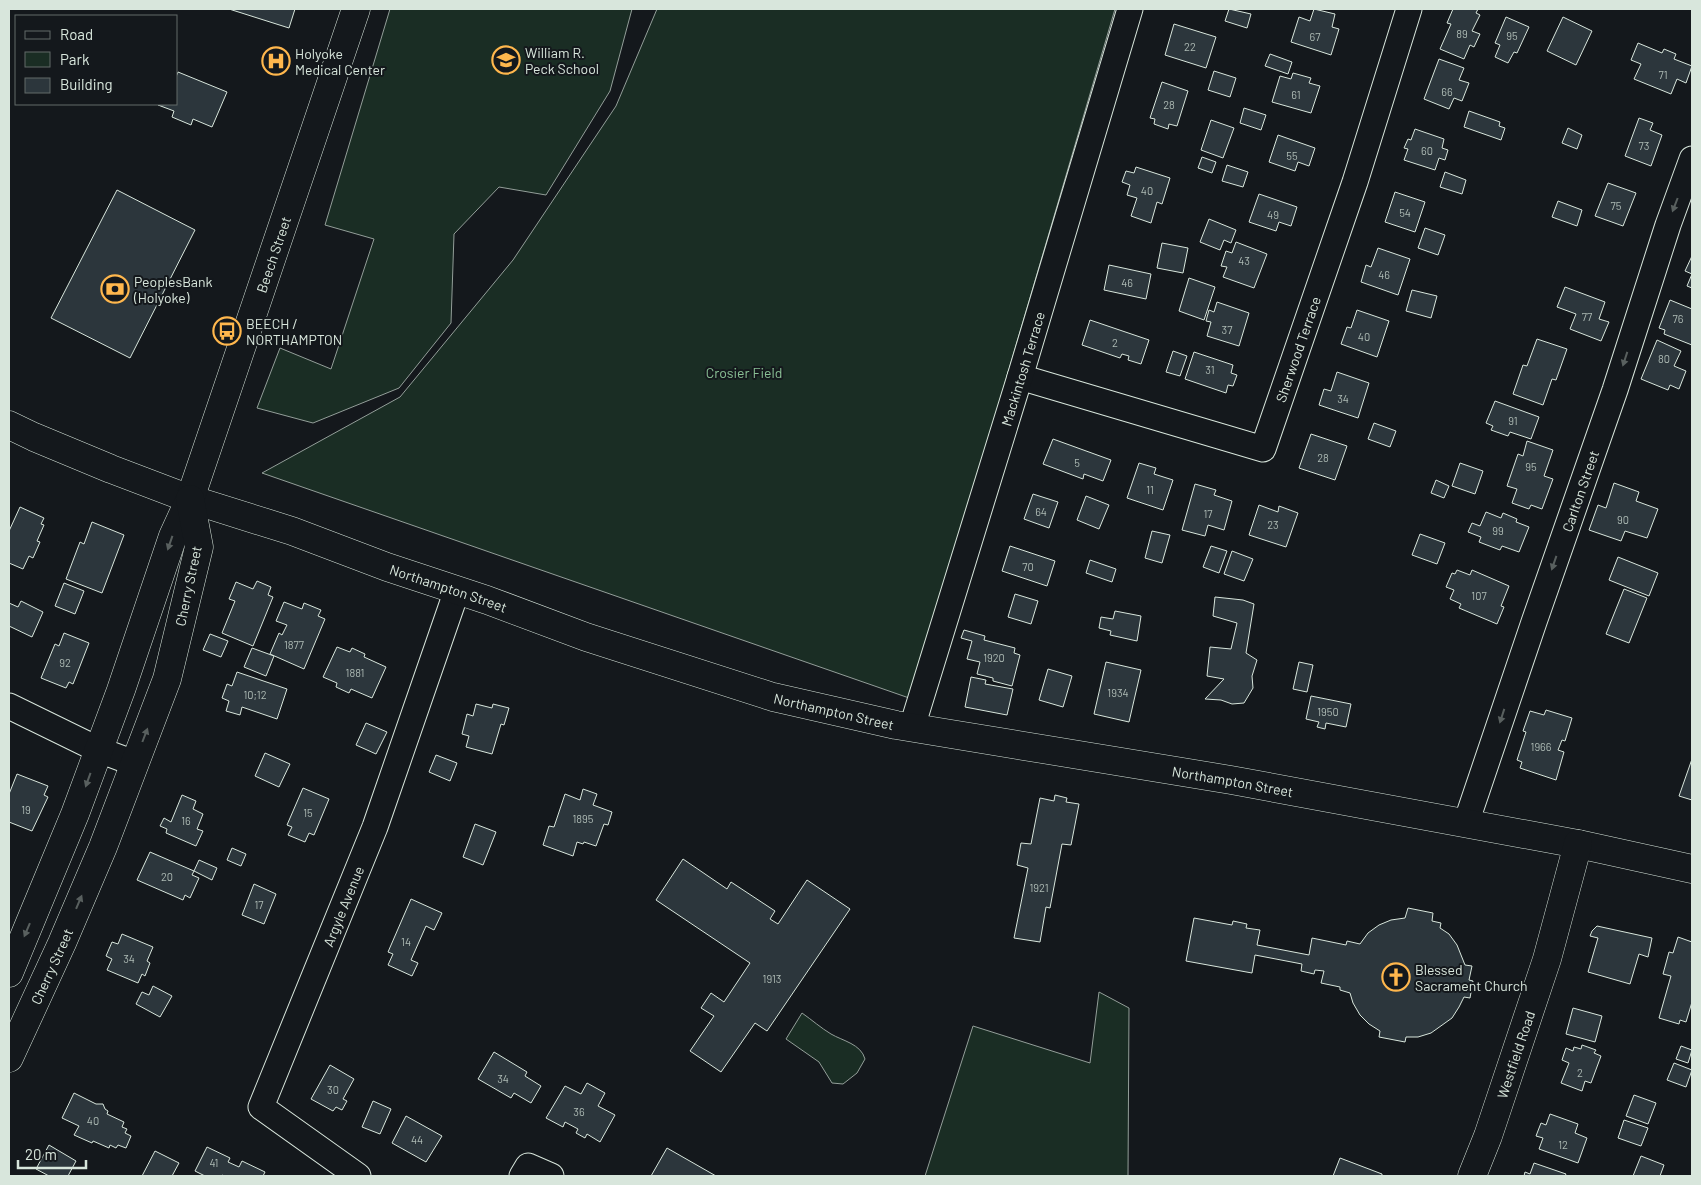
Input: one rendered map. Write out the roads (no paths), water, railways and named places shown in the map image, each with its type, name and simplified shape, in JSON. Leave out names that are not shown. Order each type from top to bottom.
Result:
[{"type":"main road","name":"Beech Street","points":[[190,499],[356,9]]},
{"type":"main road","name":"Northampton Street","points":[[9,425],[110,469],[190,499],[292,531],[586,637],[773,697],[912,727],[1231,780],[1578,844],[1692,869]]},
{"type":"main road","name":"Cherry Street","points":[[9,973],[76,814],[121,690],[173,536],[190,499]]},
{"type":"main road","name":"Cherry Street","points":[[9,1058],[62,943],[102,847],[167,679],[199,547],[190,499]]},
{"type":"main road","name":"Westfield Road","points":[[1472,1176],[1488,1136],[1547,959],[1578,844]]},
{"type":"street","name":"Mackintosh Terrace","points":[[912,727],[1020,377],[1130,9]]},
{"type":"street","name":"Sherwood Terrace","points":[[1020,377],[1263,449],[1355,182],[1409,9]]},
{"type":"street","name":"Carlton Street","points":[[1466,823],[1615,390],[1668,225],[1692,159]]},
{"type":"street","name":"Argyle Avenue","points":[[358,1176],[261,1107],[376,827],[457,590]]},
{"type":"street","points":[[9,706],[99,750],[134,763]]},
{"type":"street","points":[[522,1176],[528,1166],[551,1176]]},
{"type":"place","name":"William R. Peck School","points":[[506,60]]},
{"type":"place","name":"Holyoke Medical Center","points":[[276,61]]},
{"type":"place","name":"PeoplesBank (Holyoke)","points":[[115,289]]},
{"type":"place","name":"BEECH / NORTHAMPTON","points":[[227,331]]},
{"type":"place","name":"Blessed Sacrament Church","points":[[1396,977]]},
{"type":"park label","name":"Crosier Field","points":[[744,372]]}]
